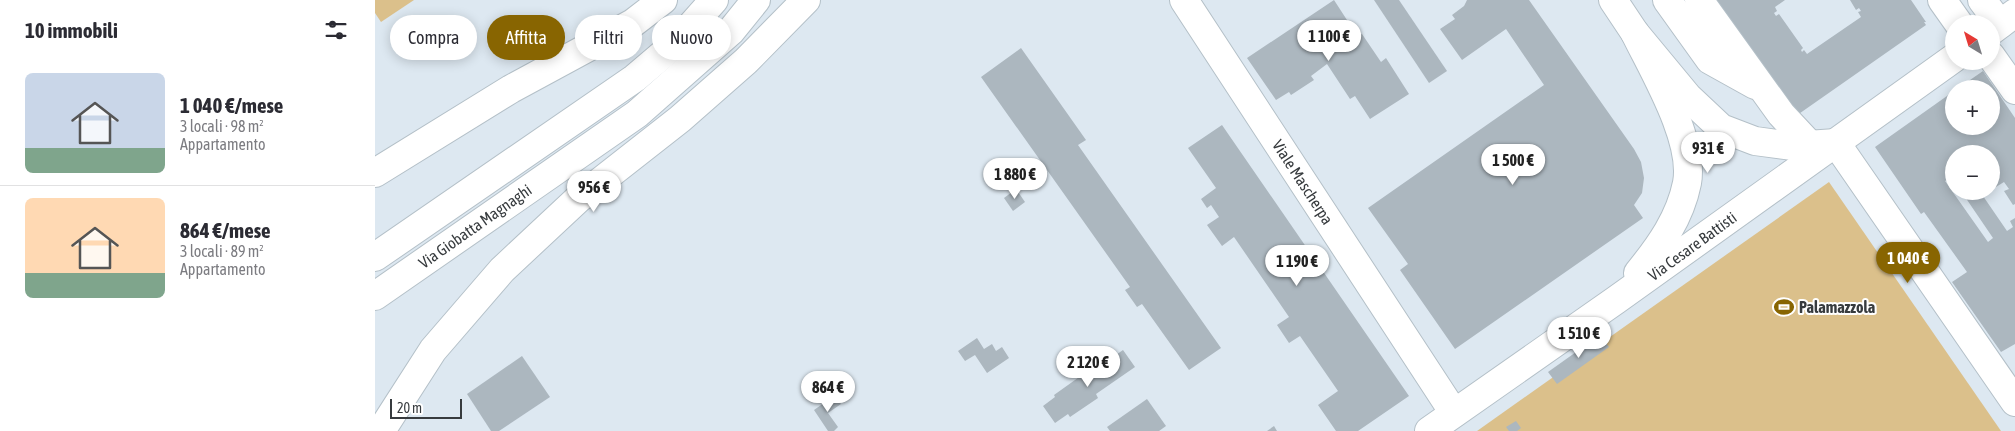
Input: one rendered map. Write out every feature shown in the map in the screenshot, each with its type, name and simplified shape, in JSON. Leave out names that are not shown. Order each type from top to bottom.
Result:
[{"type":"main road","points":[[375,174],[511,89],[625,10],[636,0]]},
{"type":"main road","points":[[511,89],[633,23],[663,0]]},
{"type":"main road","name":"Via Giobatta Magnaghi","points":[[375,257],[635,78],[675,44],[714,0]]},
{"type":"main road","name":"Via Giobatta Magnaghi","points":[[375,296],[637,114],[731,31],[756,0]]},
{"type":"main road","points":[[381,431],[433,350],[501,270],[578,199],[679,119],[746,62],[806,0]]},
{"type":"main road","name":"Viale Mascherpa","points":[[1184,0],[1454,414]]},
{"type":"main road","points":[[1613,0],[1635,33],[1688,97],[1721,128],[1755,141],[1793,146],[1837,143],[2015,402]]},
{"type":"main road","points":[[1667,0],[1710,60],[1763,89]]},
{"type":"main road","points":[[1699,0],[1781,114],[1810,145]]},
{"type":"main road","points":[[1942,0],[1953,15]]},
{"type":"main road","points":[[1982,0],[2002,23]]},
{"type":"main road","points":[[1617,300],[1658,249],[1677,217],[1687,182],[1685,150],[1673,108],[1635,33]]},
{"type":"main road","name":"Via Cesare Battisti","points":[[1429,431],[1617,300],[1945,65]]},
{"type":"main road","points":[[2000,69],[2015,90]]},
{"type":"shaded area","points":[[375,0],[414,0],[381,22],[375,13]]},
{"type":"shaded area","name":"Palamazzola","points":[[1829,182],[2001,431],[1477,431]]},
{"type":"building","points":[[1334,0],[1358,37],[1362,34],[1381,62],[1386,58],[1409,94],[1370,119],[1355,96],[1350,99],[1327,64],[1311,76],[1314,80],[1291,95],[1289,92],[1276,100],[1247,58]]},
{"type":"building","points":[[1374,0],[1399,0],[1447,71],[1429,83]]},
{"type":"building","points":[[1467,0],[1529,0],[1634,149],[1641,162],[1644,178],[1642,193],[1634,205],[1643,218],[1455,349],[1400,270],[1408,264],[1368,208],[1544,85],[1506,29],[1462,60],[1440,29],[1455,19],[1452,15],[1464,6]]},
{"type":"building","points":[[1711,0],[1785,0],[1775,7],[1777,11],[1774,13],[1776,16],[1779,14],[1803,48],[1802,52],[1804,50],[1807,54],[1861,17],[1858,12],[1861,11],[1859,8],[1856,10],[1850,0],[1911,0],[1926,22],[1924,22],[1926,25],[1793,118]]},
{"type":"building","points":[[1021,48],[1086,140],[1078,145],[1221,348],[1189,370],[1142,304],[1137,307],[1125,290],[1130,287],[981,77]]},
{"type":"building","points":[[1983,71],[1989,80],[1970,80]]},
{"type":"building","points":[[2000,96],[2015,118],[2015,204],[2013,205],[2004,191],[2009,189],[2004,182],[2000,184],[2000,145],[1945,145],[1945,200],[1958,200],[1988,242],[1993,238],[1967,200],[1986,200],[2007,231],[2013,227],[2010,221],[2015,218],[2015,344],[2001,352],[1952,282],[1967,272],[1924,212],[1921,214],[1875,147],[1945,97],[1945,135],[2000,135]]},
{"type":"building","points":[[1222,125],[1409,396],[1358,431],[1336,431],[1318,405],[1338,391],[1300,336],[1289,343],[1277,325],[1289,317],[1234,237],[1222,246],[1207,225],[1219,217],[1211,205],[1207,208],[1201,199],[1216,188],[1188,148]]},
{"type":"building","points":[[1016,189],[1025,202],[1013,211],[1004,198]]},
{"type":"building","points":[[1600,335],[1609,347],[1557,384],[1548,372]]},
{"type":"building","points":[[977,338],[984,349],[992,344],[996,351],[1002,347],[1009,358],[987,373],[975,355],[965,361],[958,351]]},
{"type":"building","points":[[1123,350],[1135,367],[1096,394],[1098,398],[1070,417],[1068,414],[1055,423],[1043,406],[1055,397],[1054,395],[1082,375],[1083,378]]},
{"type":"building","points":[[522,356],[550,397],[499,431],[491,431],[467,394]]},
{"type":"building","points":[[834,396],[841,404],[828,413],[838,427],[834,431],[828,431],[814,410]]},
{"type":"building","points":[[1147,399],[1166,426],[1159,431],[1110,431],[1107,427]]},
{"type":"building","points":[[1516,421],[1521,428],[1517,431],[1509,431],[1506,427]]},
{"type":"building","points":[[1274,426],[1277,431],[1267,431]]},
{"type":"place","name":"Palamazzola","points":[[1784,307]]}]
